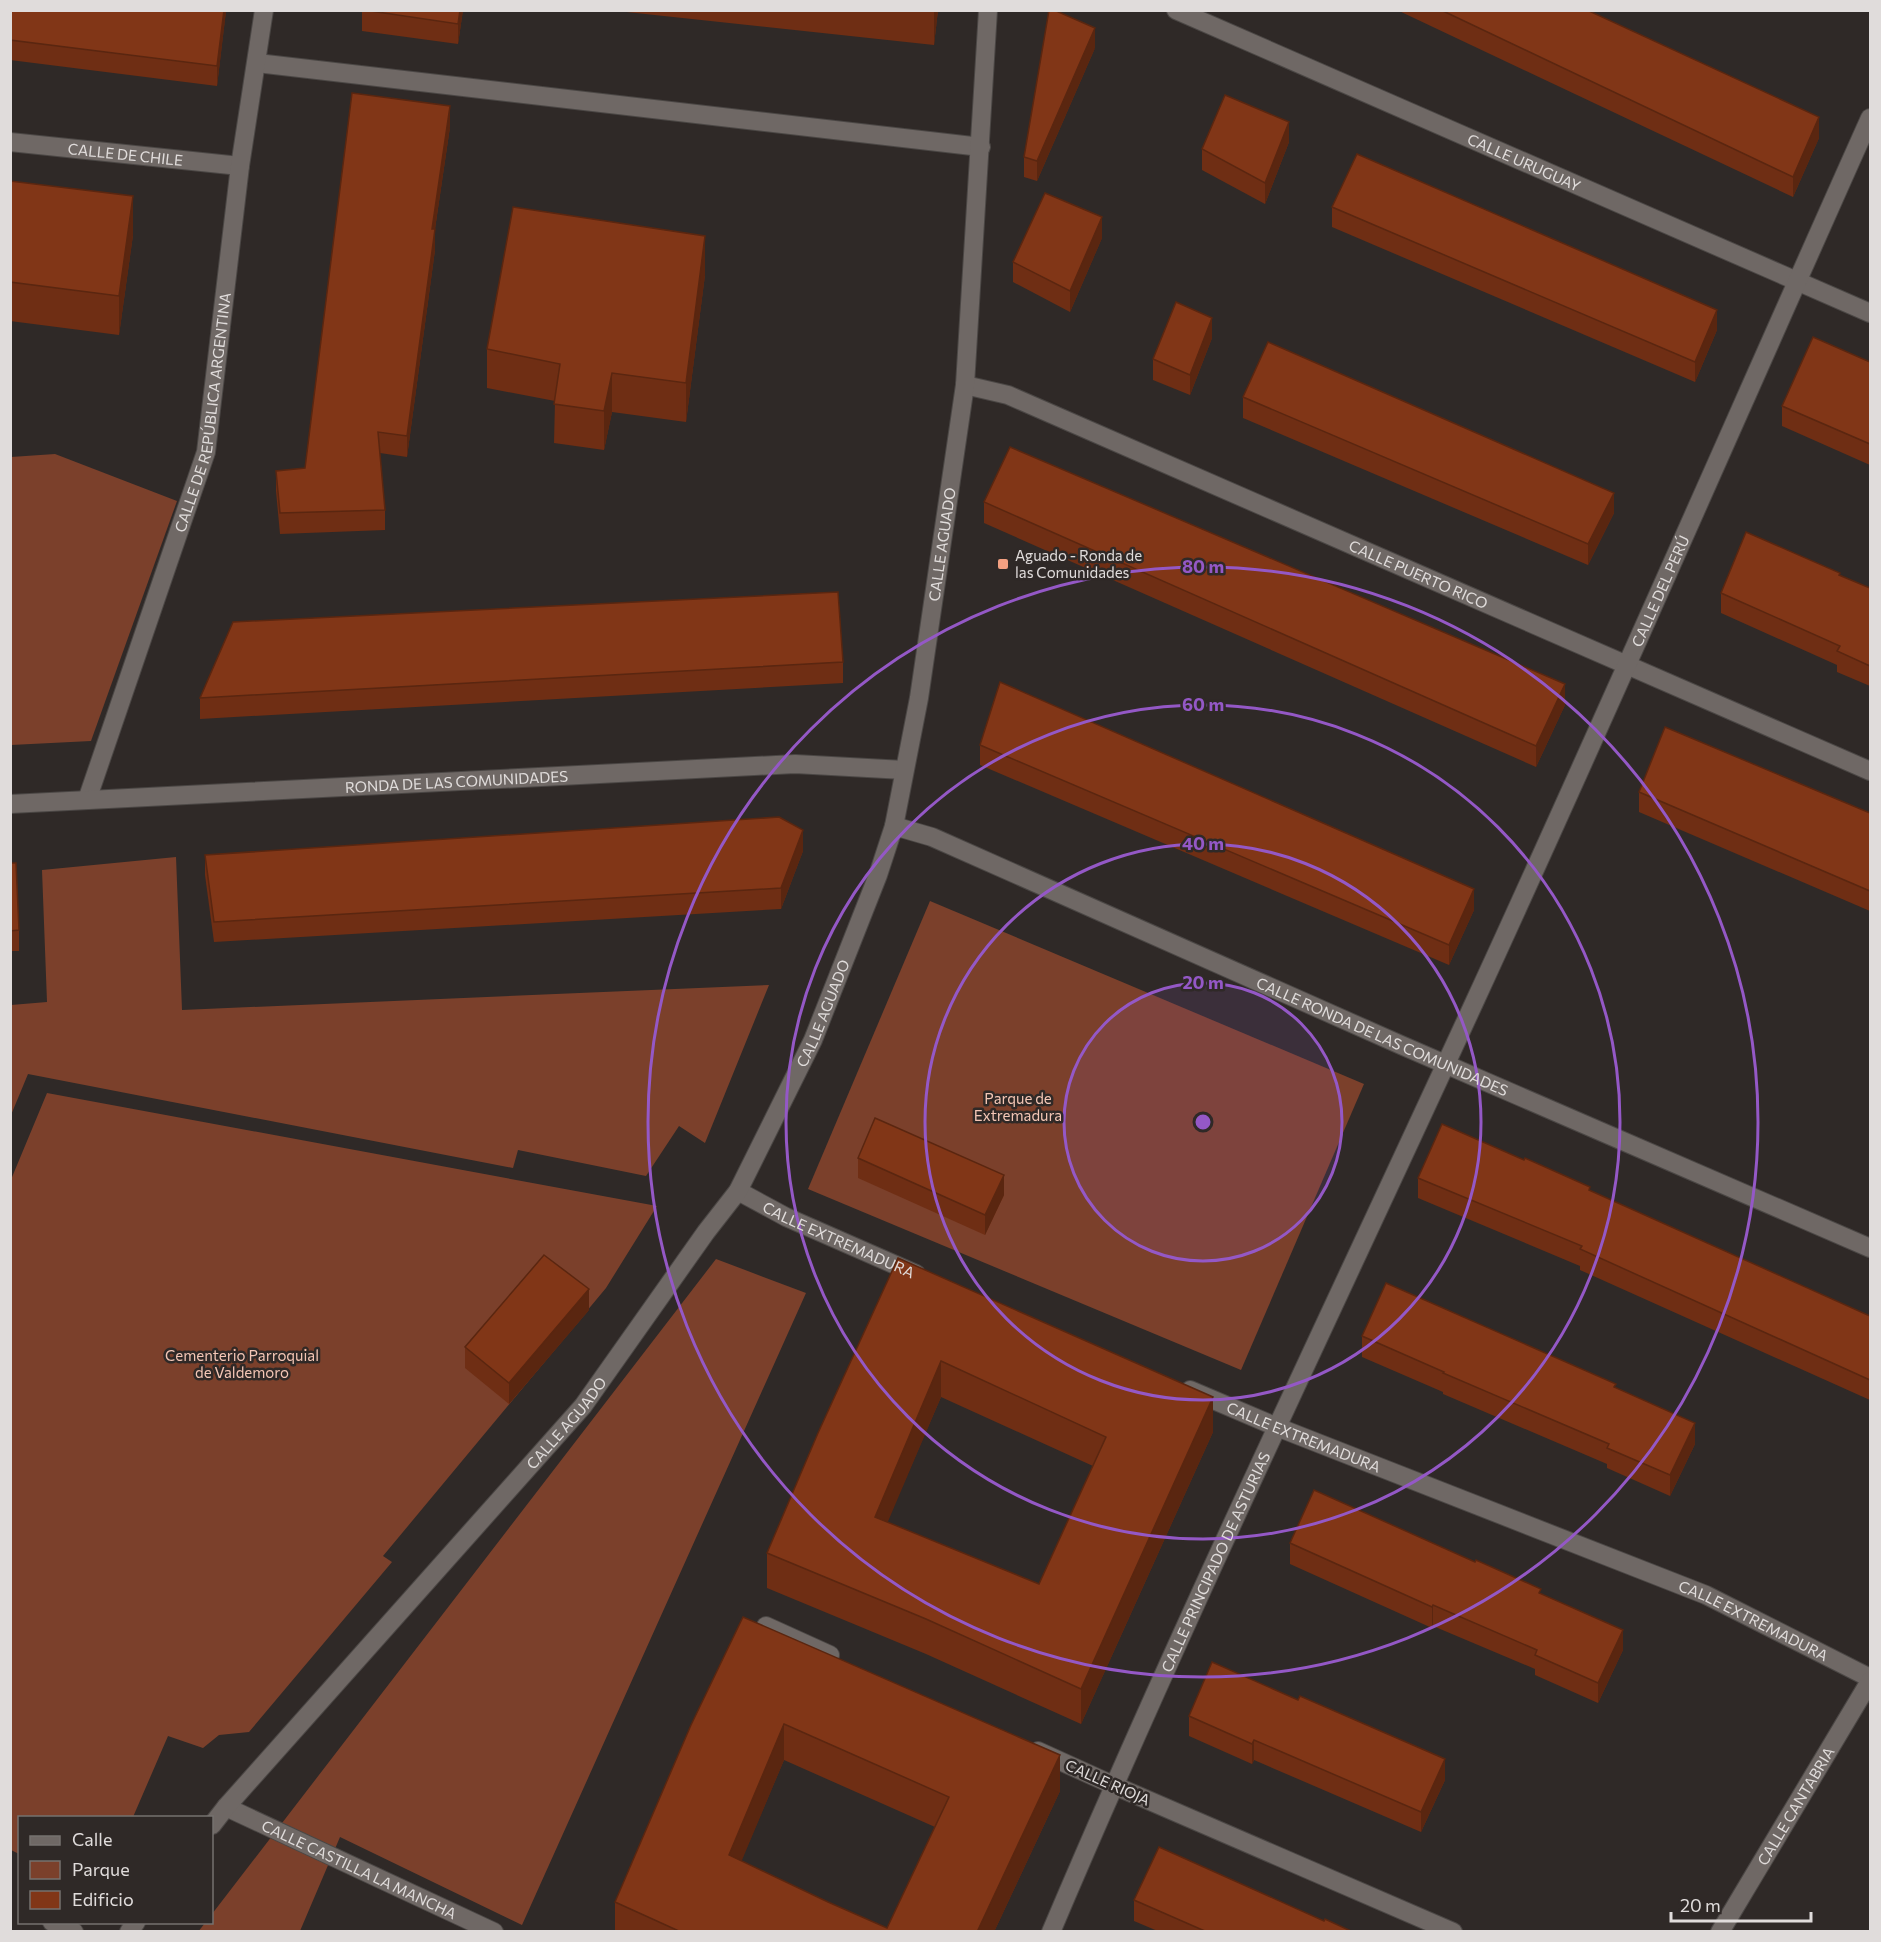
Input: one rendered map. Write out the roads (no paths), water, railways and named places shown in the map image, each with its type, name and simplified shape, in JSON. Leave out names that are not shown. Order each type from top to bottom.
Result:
[{"type":"street","name":"CALLE DE REPÚBLICA ARGENTINA","points":[[87,800],[206,452],[240,166],[264,10]]},
{"type":"street","name":"CALLE AGUADO","points":[[213,1824],[583,1406],[706,1232],[738,1191],[813,1040],[878,875],[894,826],[919,698],[965,385],[988,10]]},
{"type":"street","name":"CALLE URUGUAY","points":[[1176,10],[1870,313]]},
{"type":"street","points":[[257,63],[981,147]]},
{"type":"street","name":"CALLE DEL PERÚ","points":[[1446,1064],[1870,118]]},
{"type":"street","name":"CALLE DE CHILE","points":[[10,142],[240,166]]},
{"type":"street","name":"CALLE PUERTO RICO","points":[[965,385],[1008,395],[1578,645],[1627,663],[1870,771]]},
{"type":"street","name":"RONDA DE LAS COMUNIDADES","points":[[10,804],[795,764],[904,770]]},
{"type":"street","name":"CALLE RONDA DE LAS COMUNIDADES","points":[[894,826],[932,837],[1870,1248]]},
{"type":"street","name":"CALLE PRINCIPADO DE ASTURIAS","points":[[1051,1932],[1113,1785],[1446,1064]]},
{"type":"street","name":"CALLE EXTREMADURA","points":[[738,1191],[802,1224],[936,1282]]},
{"type":"street","name":"CALLE EXTREMADURA","points":[[1178,1385],[1706,1595],[1870,1680]]},
{"type":"street","points":[[766,1626],[842,1661]]},
{"type":"street","name":"CALLE CANTABRIA","points":[[1720,1932],[1870,1680]]},
{"type":"street","name":"CALLE RIOJA","points":[[1026,1746],[1453,1932]]},
{"type":"street","name":"CALLE CASTILLA LA MANCHA","points":[[226,1807],[494,1932]]},
{"type":"street","points":[[54,1924],[74,1932]]},
{"type":"place","name":"Aguado - Ronda de las Comunidades","points":[[1003,564]]},
{"type":"park label","name":"Parque de Extremadura","points":[[1018,1106]]},
{"type":"park label","name":"Cementerio Parroquial de Valdemoro","points":[[242,1364]]}]
